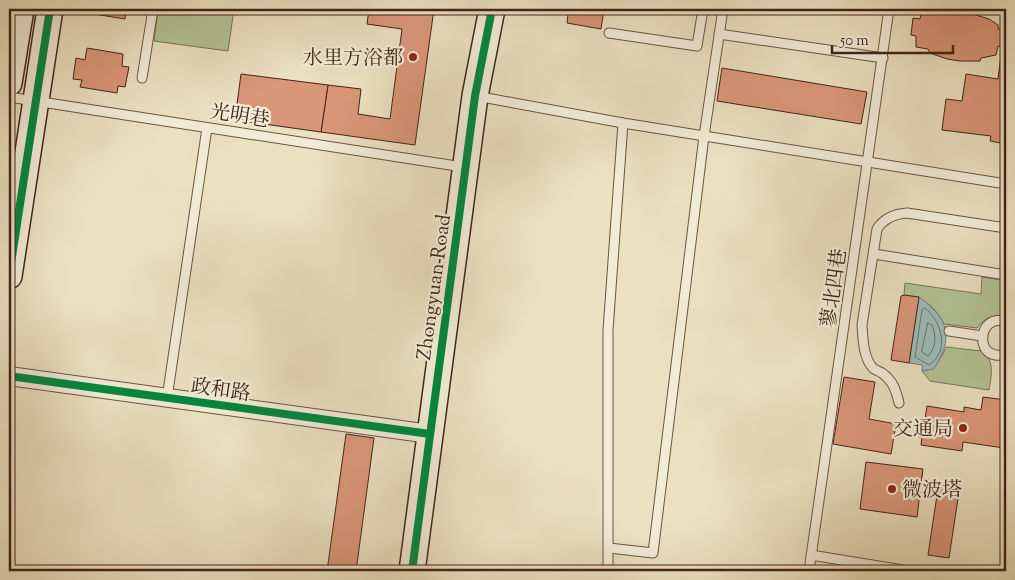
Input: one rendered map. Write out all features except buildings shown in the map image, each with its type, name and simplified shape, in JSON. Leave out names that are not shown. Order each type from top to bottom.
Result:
[{"type":"main road","points":[[9,83],[21,9]]},
{"type":"main road","points":[[9,276],[50,9]]},
{"type":"main road","name":"Zhongyuan Road","points":[[412,571],[475,96],[492,9]]},
{"type":"street","name":"政和路","points":[[9,376],[430,434]]},
{"type":"lane","points":[[142,78],[153,9]]},
{"type":"lane","points":[[609,33],[697,46],[703,9]]},
{"type":"lane","points":[[609,548],[653,553],[704,136],[722,9]]},
{"type":"lane","name":"蓼北四巷","points":[[809,571],[890,9]]},
{"type":"lane","points":[[719,34],[883,58]]},
{"type":"lane","points":[[475,96],[623,123],[1006,184]]},
{"type":"lane","name":"光明巷","points":[[9,97],[466,168]]},
{"type":"lane","points":[[608,571],[608,330],[623,123]]},
{"type":"lane","points":[[167,398],[207,128]]},
{"type":"lane","points":[[899,403],[894,385],[873,368],[866,354],[862,325],[877,230],[882,222],[897,214],[918,214],[1006,228]]},
{"type":"lane","points":[[874,254],[1006,275]]},
{"type":"lane","points":[[1006,322],[996,321],[989,324],[982,336],[985,348],[990,353],[997,356],[1006,354]]},
{"type":"lane","points":[[949,331],[982,336]]},
{"type":"lane","points":[[811,555],[909,571]]},
{"type":"green space","points":[[158,9],[234,9],[228,51],[154,41]]},
{"type":"green space","points":[[982,277],[1006,281],[1006,316],[990,318],[983,321],[977,328],[944,324],[937,312],[928,304],[917,298],[904,295],[905,283],[981,294]]},
{"type":"green space","points":[[946,347],[981,351],[986,355],[991,364],[989,390],[930,381],[922,371],[937,363]]},
{"type":"water","points":[[919,297],[937,313],[945,329],[946,338],[940,358],[934,369],[922,371],[922,365],[909,363]]},
{"type":"cycle path","points":[[9,276],[50,9]]},
{"type":"cycle path","points":[[412,571],[475,96],[492,9]]},
{"type":"cycle path","points":[[9,376],[430,434]]},
{"type":"place","name":"水里方浴都","points":[[413,57]]},
{"type":"place","name":"交通局","points":[[963,428]]},
{"type":"place","name":"微波塔","points":[[892,489]]}]
